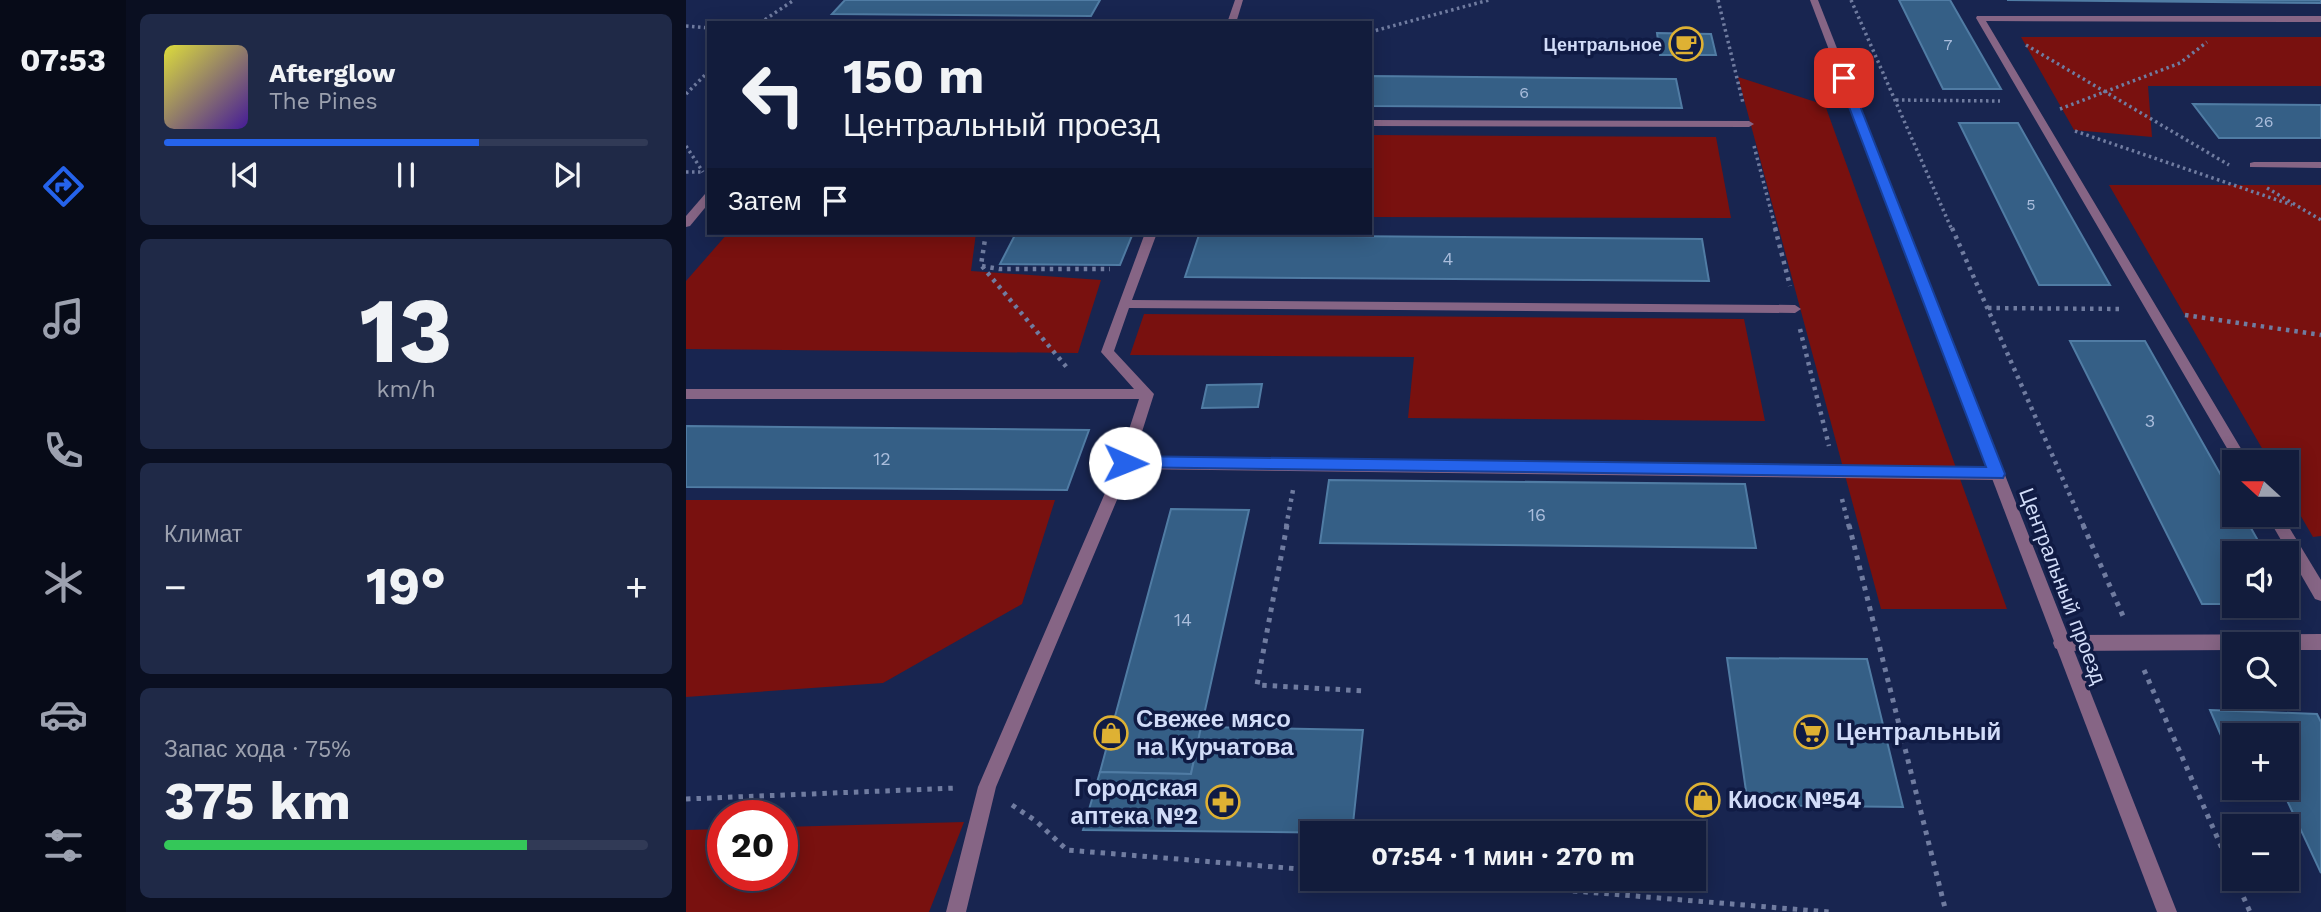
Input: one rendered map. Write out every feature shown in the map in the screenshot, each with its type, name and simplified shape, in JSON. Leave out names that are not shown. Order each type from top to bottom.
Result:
[{"type":"street","points":[[1232,21],[1239,0]]},
{"type":"street","name":"Центральный проезд","points":[[1814,0],[2167,912]]},
{"type":"street","points":[[2235,450],[2027,102],[1980,18],[2321,19]]},
{"type":"street","points":[[1372,123],[1749,124]]},
{"type":"street","points":[[2254,164],[2321,165]]},
{"type":"street","points":[[686,223],[707,198]]},
{"type":"street","points":[[1147,394],[1107,352],[1151,235]]},
{"type":"street","points":[[1125,304],[1795,309]]},
{"type":"street","points":[[686,394],[1147,394]]},
{"type":"street","points":[[956,912],[987,787],[1125,463],[1147,394]]},
{"type":"street","points":[[1125,463],[1997,474]]},
{"type":"street","points":[[2281,527],[2321,594]]},
{"type":"street","points":[[2061,643],[2321,642]]},
{"type":"path","points":[[763,21],[794,0]]},
{"type":"path","points":[[1372,31],[1489,0]]},
{"type":"path","points":[[1851,0],[2111,586],[2222,848]]},
{"type":"path","points":[[2037,118],[2180,63],[2208,42],[2221,19]]},
{"type":"path","points":[[686,26],[707,28]]},
{"type":"path","points":[[2025,44],[2238,171]]},
{"type":"path","points":[[686,94],[707,73]]},
{"type":"path","points":[[1896,100],[2027,102]]},
{"type":"path","points":[[2037,118],[2301,208]]},
{"type":"path","points":[[686,146],[703,172]]},
{"type":"path","points":[[2259,183],[2321,220]]},
{"type":"path","points":[[986,235],[981,265],[1090,394]]},
{"type":"path","points":[[981,265],[999,269],[1138,269]]},
{"type":"path","points":[[1988,308],[2151,310],[2321,335]]},
{"type":"path","points":[[1297,465],[1257,685],[1366,691]]},
{"type":"path","points":[[1574,891],[1829,912]]},
{"type":"path","points":[[2241,891],[2250,912]]},
{"type":"shaded area","points":[[2021,37],[2321,37],[2321,86],[2148,86],[2152,137],[2074,130]]},
{"type":"shaded area","points":[[1738,77],[1825,105],[2007,609],[1881,609]]},
{"type":"shaded area","points":[[1372,135],[1716,137],[1731,218],[1372,217]]},
{"type":"shaded area","points":[[2109,185],[2321,185],[2321,536],[2313,537],[2300,514],[2300,450],[2263,450]]},
{"type":"shaded area","points":[[726,235],[976,235],[971,271],[1101,280],[1078,353],[686,349],[686,281]]},
{"type":"shaded area","points":[[1144,314],[1744,319],[1765,421],[1408,418],[1414,357],[1130,355]]},
{"type":"shaded area","points":[[686,500],[1055,500],[1022,604],[883,683],[686,697]]},
{"type":"shaded area","points":[[964,822],[929,912],[686,912],[686,830],[707,829],[707,891],[798,891],[798,827]]},
{"type":"building","points":[[845,0],[1100,0],[1091,16],[832,14]]},
{"type":"building","points":[[1899,0],[1950,0],[2001,89],[1943,89]]},
{"type":"building","points":[[2007,0],[2321,0],[2321,3]]},
{"type":"building","name":"Центральное","points":[[1657,33],[1711,34],[1716,55],[1660,55]]},
{"type":"building","points":[[1372,76],[1676,79],[1682,108],[1372,106]]},
{"type":"building","points":[[2193,104],[2321,105],[2321,138],[2219,138]]},
{"type":"building","points":[[1959,123],[2018,123],[2110,285],[2039,285]]},
{"type":"building","points":[[1015,235],[1132,235],[1120,265],[1000,264]]},
{"type":"building","points":[[1199,235],[1702,239],[1709,281],[1185,277]]},
{"type":"building","points":[[2070,341],[2145,341],[2222,477],[2222,527],[2250,527],[2258,541],[2222,541],[2222,604],[2202,604]]},
{"type":"building","points":[[1262,384],[1258,407],[1202,408],[1207,385]]},
{"type":"building","points":[[686,426],[1089,430],[1067,490],[686,487]]},
{"type":"building","points":[[1329,480],[1745,484],[1756,548],[1320,543]]},
{"type":"building","points":[[1171,509],[1249,510],[1191,774],[1100,772]]},
{"type":"building","name":"Центральный","points":[[1727,658],[1867,659],[1903,807],[1748,805]]},
{"type":"building","points":[[2210,710],[2317,714],[2321,722],[2321,873],[2299,826],[2299,814],[2293,814],[2287,800],[2299,800],[2299,723],[2222,723],[2222,738]]},
{"type":"building","name":"Городская аптека №2","points":[[1201,727],[1363,730],[1353,821],[1300,821],[1300,832],[1083,830],[1100,772],[1191,774]]},
{"type":"place","name":"Центральное","points":[[1686,44]]},
{"type":"place","name":"Центральный","points":[[1811,732]]},
{"type":"place","name":"Свежее мясо на Курчатова","points":[[1111,733]]},
{"type":"place","name":"Киоск №54","points":[[1703,800]]},
{"type":"place","name":"Городская аптека №2","points":[[1223,802]]},
{"type":"route","points":[[1125,463],[1997,474],[1844,78]]}]
